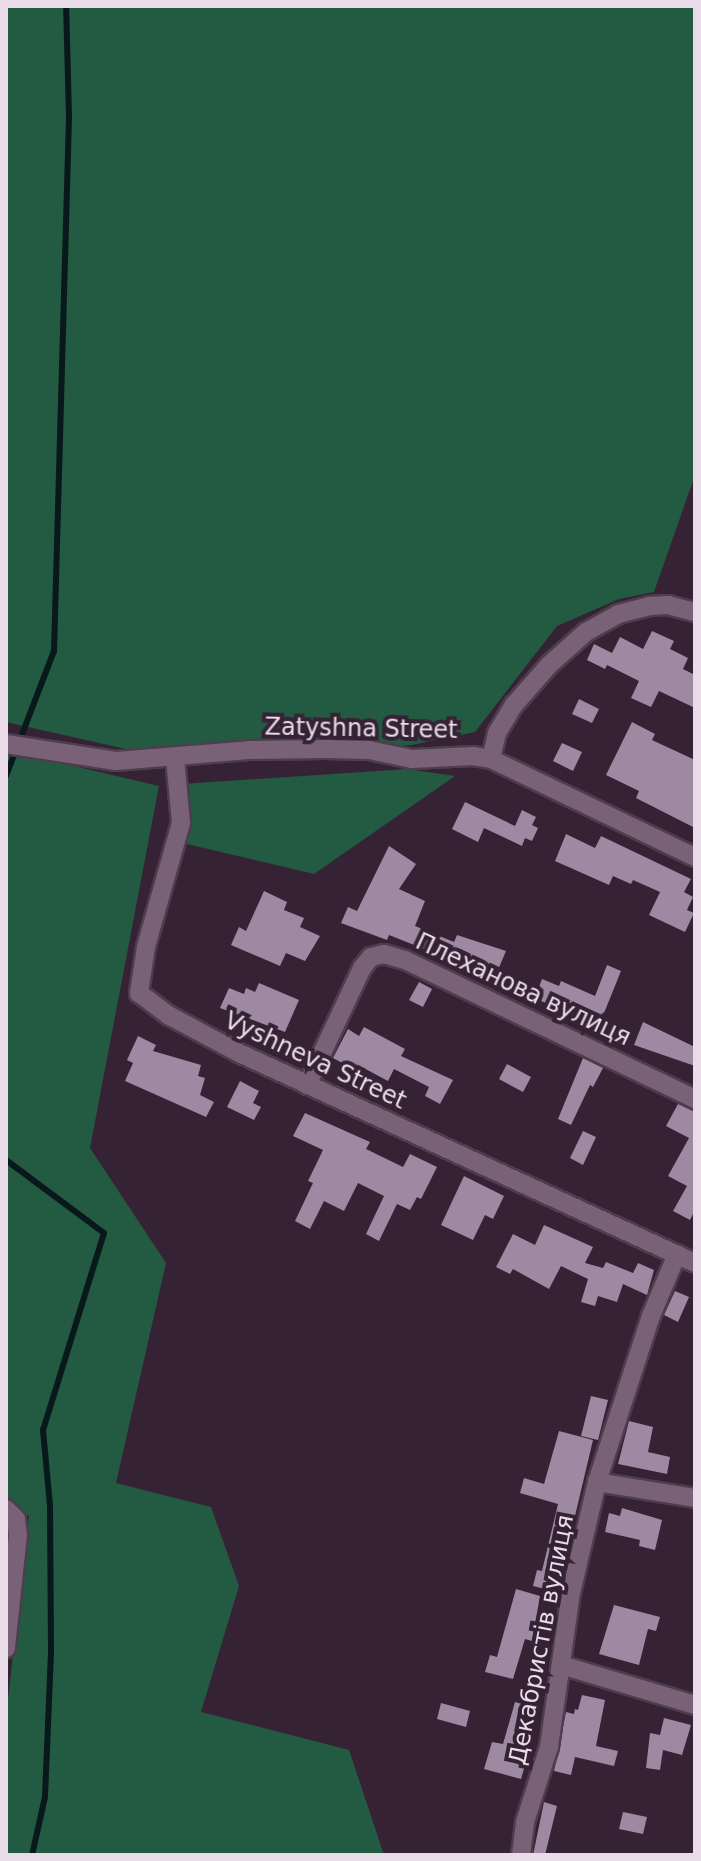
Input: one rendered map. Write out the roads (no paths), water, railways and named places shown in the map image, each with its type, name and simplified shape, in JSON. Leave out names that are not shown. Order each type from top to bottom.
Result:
[{"type":"street","points":[[491,759],[497,733],[514,705],[549,665],[586,632],[618,614],[649,606],[668,605],[695,612]]},
{"type":"street","name":"Zatyshna Street","points":[[6,744],[77,758],[126,761],[249,750],[357,749],[412,759],[461,755],[491,759],[695,857]]},
{"type":"street","name":"Vyshneva Street","points":[[175,758],[181,823],[146,947],[139,993],[181,1022],[307,1085],[695,1263]]},
{"type":"street","name":"Плеханова вулиця","points":[[307,1085],[362,968],[371,957],[384,954],[405,960],[695,1099]]},
{"type":"street","name":"Декабристів вулиця","points":[[521,1855],[525,1822],[549,1747],[571,1593],[597,1482],[651,1316],[677,1254]]},
{"type":"street","points":[[597,1482],[695,1498]]},
{"type":"street","points":[[6,1509],[16,1519],[18,1527],[6,1648]]},
{"type":"street","points":[[561,1665],[695,1705]]},
{"type":"waterway","points":[[6,776],[54,651],[69,117],[66,6]]},
{"type":"waterway","points":[[6,1160],[104,1233],[43,1430],[50,1505],[51,1653],[45,1797],[32,1855]]}]
